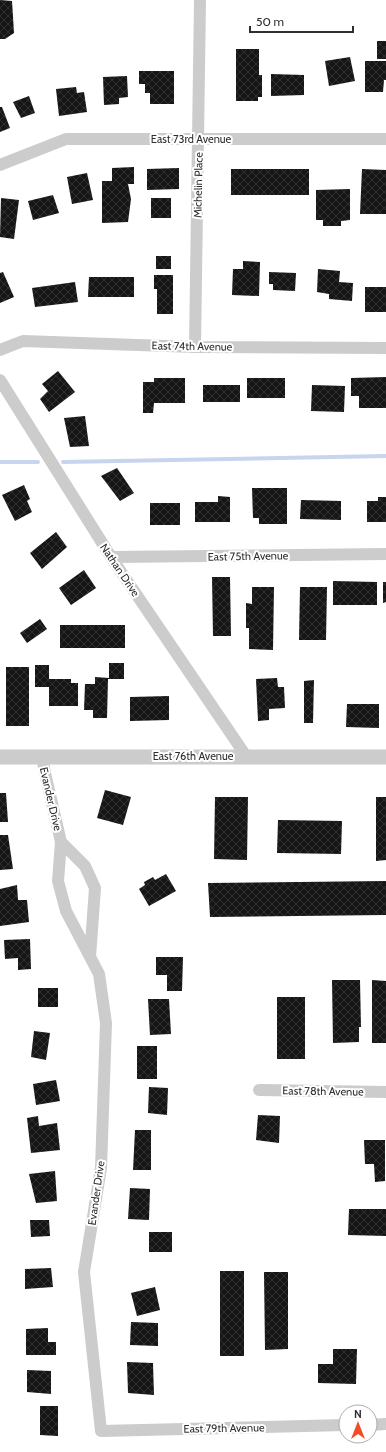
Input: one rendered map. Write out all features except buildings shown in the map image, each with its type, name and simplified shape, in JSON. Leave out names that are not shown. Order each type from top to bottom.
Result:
[{"type":"street","name":"Michelin Place","points":[[195,347],[200,0]]},
{"type":"street","name":"East 73rd Avenue","points":[[0,165],[66,140],[386,139]]},
{"type":"street","name":"East 74th Avenue","points":[[0,350],[23,341],[195,347],[386,348]]},
{"type":"street","name":"Nathan Drive","points":[[0,380],[111,557],[246,756]]},
{"type":"street","name":"East 75th Avenue","points":[[111,557],[386,554]]},
{"type":"street","name":"Evander Drive","points":[[42,756],[61,842],[58,881],[66,911],[99,974],[106,1023],[101,1168],[84,1272],[101,1431]]},
{"type":"street","name":"East 76th Avenue","points":[[0,757],[386,757]]},
{"type":"street","name":"Evander Drive","points":[[61,842],[85,866],[95,888],[90,957]]},
{"type":"street","name":"East 78th Avenue","points":[[259,1090],[386,1092]]},
{"type":"street","name":"East 79th Avenue","points":[[101,1431],[338,1425]]},
{"type":"waterway","points":[[63,462],[386,456]]},
{"type":"waterway","points":[[0,462],[38,462]]}]
